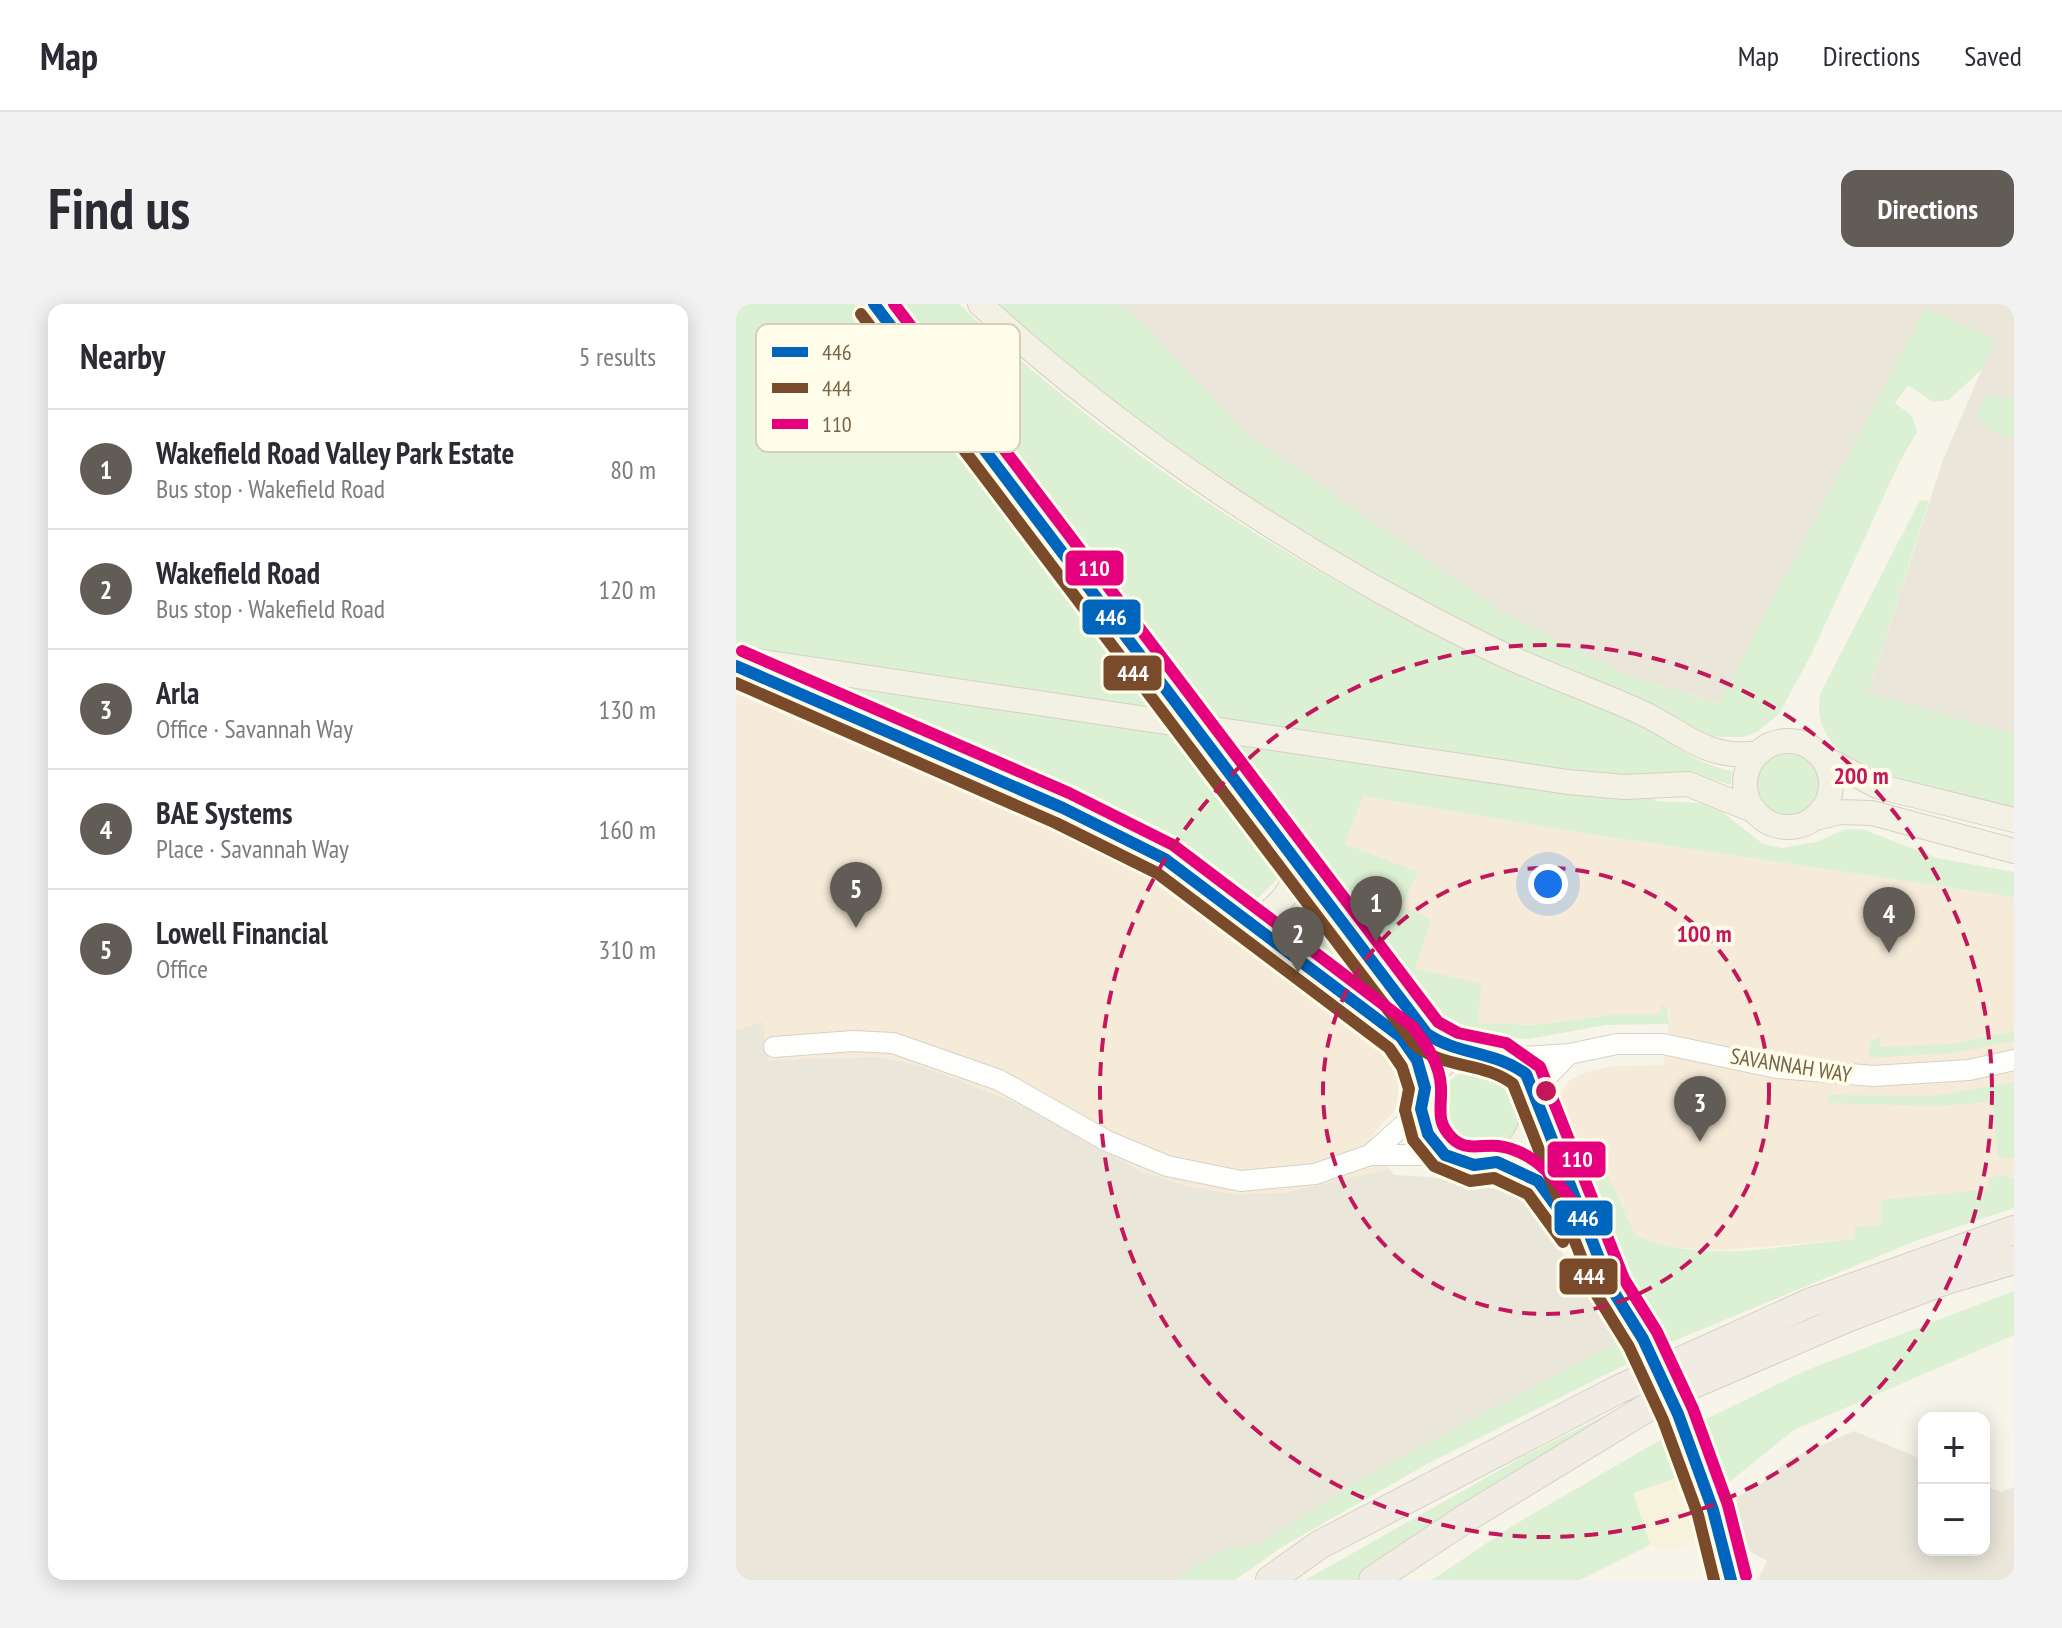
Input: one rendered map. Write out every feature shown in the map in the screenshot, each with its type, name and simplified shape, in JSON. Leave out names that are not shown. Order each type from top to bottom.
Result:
[{"type":"highway","points":[[1270,1580],[1319,1545],[1617,1390],[1809,1303],[2014,1230]]},
{"type":"highway","points":[[1373,1580],[1466,1518],[1668,1395],[1847,1318],[1946,1280],[2014,1260]]},
{"type":"main road","points":[[874,304],[889,324]]},
{"type":"main road","points":[[980,304],[1002,324]]},
{"type":"main road","points":[[1020,341],[1042,361],[1200,479],[1362,578],[1486,646],[1637,710],[1699,746],[1736,756],[1758,753]]},
{"type":"main road","points":[[987,452],[1427,1034],[1441,1045],[1461,1053],[1485,1051],[1508,1058],[1526,1074],[1610,1286]]},
{"type":"main road","points":[[736,658],[1568,782],[1624,787],[1688,784],[1753,810],[1776,826],[1790,828],[1840,812],[1872,813],[2014,851]]},
{"type":"main road","points":[[736,666],[1063,808],[1152,853],[1401,1037],[1417,1060],[1428,1134],[1445,1155],[1474,1165],[1497,1162],[1515,1152],[1529,1136],[1536,1117],[1534,1093]]},
{"type":"main road","points":[[1753,810],[1746,796],[1745,781],[1749,766],[1768,745],[1794,741],[1809,746],[1822,757],[1877,786],[2014,820]]},
{"type":"main road","points":[[1816,818],[1825,808],[1832,782],[1822,757]]},
{"type":"main road","points":[[1252,924],[1284,899],[1295,884],[1298,865]]},
{"type":"main road","points":[[1423,1098],[1439,1067],[1461,1053]]},
{"type":"main road","points":[[1497,1162],[1538,1181],[1643,1339],[1678,1414],[1731,1580]]},
{"type":"street","points":[[774,1047],[853,1041],[893,1043],[999,1080],[1107,1141],[1167,1166],[1241,1181],[1315,1174],[1370,1155],[1445,1155]]},
{"type":"street","name":"SAVANNAH WAY","points":[[1508,1058],[1569,1054],[1617,1044],[1663,1044],[1777,1068],[1873,1076],[1969,1070],[2014,1060]]},
{"type":"street","points":[[1534,1093],[1569,1054]]},
{"type":"street","points":[[1370,1155],[1423,1098]]},
{"type":"shaded area","points":[[1116,304],[2014,304],[2014,734],[1868,693],[1943,460],[1995,339],[1925,309],[1720,703],[1628,676],[1501,611],[1242,430],[1136,316]]},
{"type":"shaded area","points":[[736,694],[1100,849],[1195,901],[1271,952],[1328,995],[1393,1057],[1400,1070],[1397,1102],[1394,1111],[1371,1137],[1389,1169],[1283,1193],[1235,1194],[1186,1186],[1140,1171],[1014,1102],[918,1065],[879,1057],[767,1060],[763,1023],[736,1030]]},
{"type":"shaded area","points":[[1363,796],[1556,829],[2014,897],[2014,1179],[2002,1175],[1988,1178],[1990,1189],[1881,1200],[1881,1225],[1855,1239],[1724,1250],[1659,1247],[1635,1235],[1606,1170],[1570,1156],[1559,1123],[1558,1105],[1561,1092],[1570,1080],[1586,1072],[1615,1066],[1663,1065],[1670,1011],[1661,1005],[1660,1014],[1618,1014],[1535,1025],[1478,1023],[1415,968],[1402,908],[1345,844]]},
{"type":"shaded area","points":[[763,1022],[768,1060],[879,1057],[918,1065],[1014,1102],[1140,1171],[1186,1186],[1235,1194],[1283,1193],[1389,1169],[1394,1175],[1431,1177],[1511,1192],[1532,1205],[1618,1342],[1366,1476],[1259,1544],[1229,1548],[1204,1560],[1177,1580],[736,1580],[736,1030]]},
{"type":"shaded area","points":[[1854,1431],[1918,1458],[1918,1556],[1990,1556],[1990,1487],[2001,1492],[2014,1487],[2014,1580],[1758,1580],[1767,1561],[1737,1544],[1727,1502],[1761,1484],[1788,1460]]},
{"type":"shaded area","points":[[1676,1478],[1699,1541],[1670,1551],[1650,1545],[1633,1493]]},
{"type":"green space","points":[[736,304],[854,304],[869,324],[756,324],[756,452],[963,452],[1069,597],[1166,716],[736,649]]},
{"type":"green space","points":[[886,304],[959,304],[981,324],[901,324]]},
{"type":"green space","points":[[992,304],[1116,304],[1136,316],[1242,430],[1501,611],[1628,676],[1719,703],[1925,308],[1996,339],[1983,368],[1949,400],[1933,402],[1908,385],[1895,403],[1912,416],[1917,432],[1900,461],[1811,655],[1779,714],[1757,732],[1743,737],[1710,737],[1529,656],[1336,557],[1135,423],[1020,327],[1020,324]]},
{"type":"green space","points":[[1020,360],[1068,400],[1188,489],[1314,569],[1442,637],[1625,718],[1704,762],[1732,771],[1731,785],[1697,775],[1605,777],[1207,722],[1172,674],[1167,677],[997,452],[1020,452]]},
{"type":"green space","points":[[1989,395],[2014,398],[2014,440],[1988,429],[1978,421],[1978,411]]},
{"type":"green space","points":[[1920,500],[1929,501],[1868,693],[2014,734],[2014,807],[1888,778],[1858,764],[1834,745],[1821,722],[1821,692]]},
{"type":"green space","points":[[819,684],[1185,736],[1276,861],[1277,879],[1251,905],[1200,862],[1131,819],[1058,784]]},
{"type":"green space","points":[[1222,743],[1374,765],[1654,795],[1655,801],[1701,803],[1721,811],[1763,844],[1782,848],[1816,842],[1844,830],[1862,829],[1937,858],[2014,872],[2014,897],[1556,829],[1363,796],[1345,844],[1418,872],[1402,907],[1431,919],[1415,968],[1481,984],[1478,1023],[1535,1025],[1618,1014],[1660,1014],[1661,1005],[1667,1007],[1669,1024],[1606,1025],[1529,1039],[1453,1033],[1437,1024],[1373,941],[1360,932],[1324,885],[1331,873],[1315,861],[1308,863]]},
{"type":"green space","points":[[1788,754],[1810,763],[1819,785],[1810,807],[1788,816],[1766,807],[1757,785],[1766,763]]},
{"type":"green space","points":[[1300,894],[1334,940],[1332,970],[1269,923]]},
{"type":"green space","points":[[1344,945],[1406,1026],[1340,976]]},
{"type":"green space","points":[[2014,1031],[2014,1041],[1952,1053],[1869,1058],[1870,1041],[1880,1037],[1880,1047],[1951,1044]]},
{"type":"green space","points":[[1479,1069],[1495,1072],[1509,1081],[1518,1095],[1521,1111],[1518,1127],[1509,1141],[1495,1150],[1479,1153],[1463,1150],[1449,1141],[1440,1127],[1437,1111],[1440,1095],[1449,1081],[1463,1072]]},
{"type":"green space","points":[[2014,1082],[2014,1159],[1998,1157],[1992,1102],[1935,1106],[1827,1103],[1828,1095],[1934,1096]]},
{"type":"green space","points":[[1570,1156],[1606,1170],[1635,1235],[1687,1249],[1743,1250],[1854,1239],[1855,1227],[1881,1225],[1881,1200],[1989,1189],[1988,1178],[2002,1175],[2014,1179],[2014,1208],[1915,1241],[1664,1345]]},
{"type":"green space","points":[[2014,1291],[2014,1335],[1794,1430],[1723,1487],[1700,1422],[1807,1370]]},
{"type":"green space","points":[[1618,1342],[1627,1364],[1429,1463],[1282,1547],[1235,1580],[1177,1580],[1204,1560],[1229,1548],[1259,1544],[1366,1476]]},
{"type":"green space","points":[[1614,1411],[1617,1418],[1364,1580],[1305,1580],[1528,1454]]},
{"type":"green space","points":[[1662,1439],[1676,1478],[1633,1493],[1650,1545],[1580,1580],[1432,1580],[1512,1526]]},
{"type":"transit line","name":"446","points":[[874,304],[889,324]]},
{"type":"transit line","name":"110","points":[[894,304],[909,324]]},
{"type":"transit line","name":"444","points":[[861,314],[869,324]]},
{"type":"transit line","name":"444","points":[[966,452],[1414,1044],[1438,1058],[1489,1072],[1513,1084],[1595,1292],[1629,1347],[1663,1420],[1698,1515],[1714,1580]]},
{"type":"transit line","name":"446","points":[[986,452],[1427,1034],[1451,1046],[1502,1061],[1526,1074],[1610,1286],[1643,1339],[1678,1414],[1713,1510],[1731,1580]]},
{"type":"transit line","name":"110","points":[[1006,452],[1438,1022],[1458,1033],[1506,1043],[1540,1067],[1624,1279],[1657,1332],[1693,1409],[1728,1505],[1746,1576]]},
{"type":"transit line","name":"110","points":[[742,651],[1069,793],[1173,845],[1413,1027],[1438,1070],[1441,1120],[1452,1138],[1463,1145],[1498,1146],[1527,1156],[1551,1175],[1589,1224]]},
{"type":"transit line","name":"446","points":[[736,666],[1063,808],[1165,859],[1401,1037],[1417,1060],[1425,1088],[1421,1109],[1428,1134],[1445,1155],[1474,1165],[1497,1162],[1538,1181],[1576,1233]]},
{"type":"transit line","name":"444","points":[[736,683],[1056,823],[1157,873],[1389,1048],[1402,1067],[1409,1089],[1405,1110],[1413,1140],[1434,1166],[1470,1181],[1494,1178],[1528,1194],[1563,1242]]},
{"type":"place","name":"Lowell Financial","points":[[856,928]]},
{"type":"place","name":"Wakefield Road Valley Park Estate","points":[[1376,942]]},
{"type":"place","name":"BAE Systems","points":[[1889,953]]},
{"type":"place","name":"Wakefield Road","points":[[1298,973]]},
{"type":"place","name":"Arla","points":[[1700,1142]]}]
